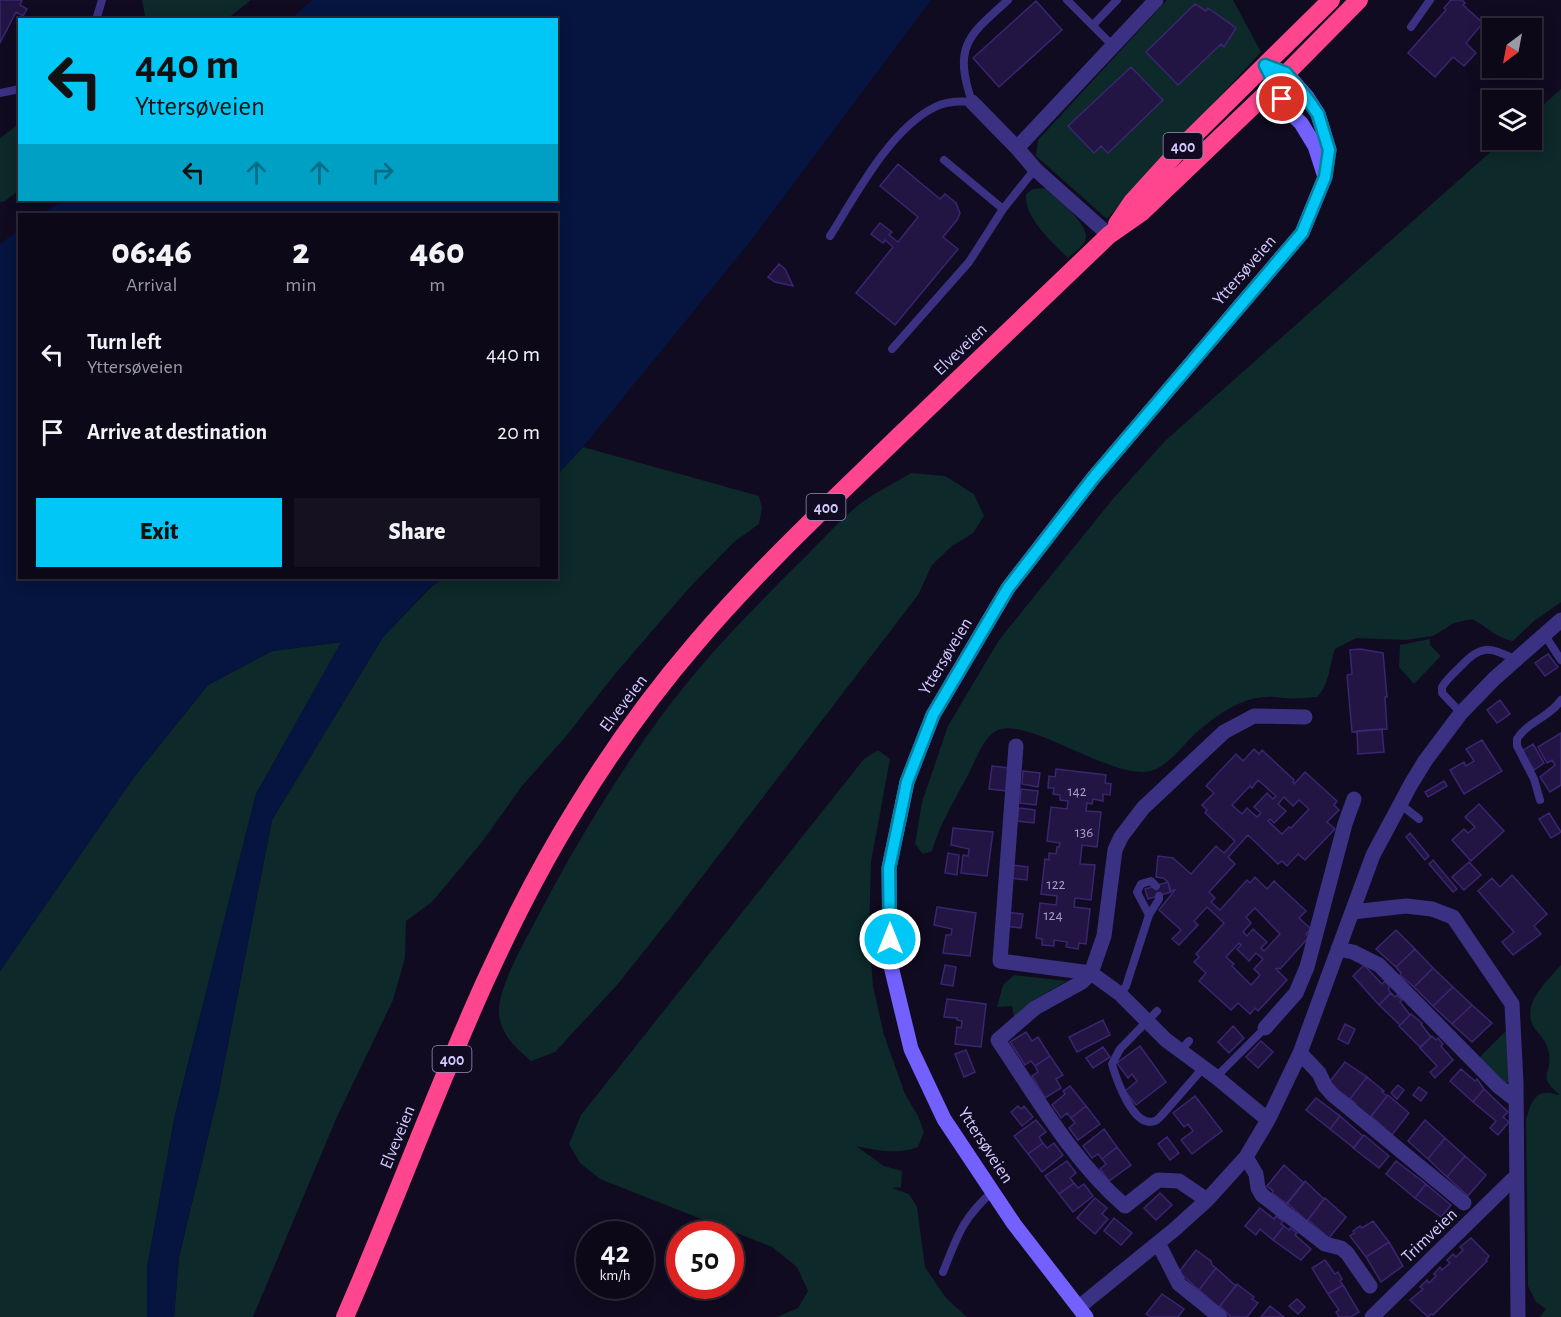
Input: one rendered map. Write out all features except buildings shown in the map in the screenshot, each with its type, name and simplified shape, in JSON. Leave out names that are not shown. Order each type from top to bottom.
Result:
[{"type":"highway","name":"Elveveien","points":[[1109,235],[1132,202],[1221,107],[1331,0]]},
{"type":"highway","name":"Elveveien","points":[[345,1317],[500,949],[536,876],[576,809],[653,695],[741,593],[829,504],[1109,235],[1142,212],[1359,0]]},
{"type":"main road","points":[[1265,65],[1280,79],[1290,113],[1301,123],[1315,146],[1325,177]]},
{"type":"main road","name":"Yttersøveien","points":[[1082,1312],[1014,1224],[945,1119],[911,1049],[890,963],[889,868],[907,782],[933,715],[1008,588],[1094,477],[1302,233],[1325,177],[1329,150],[1318,114],[1280,79]]},
{"type":"street","points":[[1017,148],[1156,0]]},
{"type":"street","points":[[972,102],[1035,169],[1109,235]]},
{"type":"street","points":[[1082,1312],[1207,1200],[1246,1157],[1268,1120],[1300,1053],[1373,855],[1425,761],[1461,713],[1515,660],[1561,620]]},
{"type":"street","points":[[1207,1200],[1179,1181],[1158,1180],[1125,1206],[1106,1190],[1063,1138],[998,1040],[1035,1008],[1082,982],[1091,973],[1104,936],[1115,850],[1121,837],[1143,808],[1224,732],[1254,716],[1305,717]]},
{"type":"street","points":[[1016,746],[1000,961],[1091,973],[1122,1000],[1152,1016],[1166,1040],[1185,1046],[1210,1072],[1268,1120]]},
{"type":"street","points":[[1264,1028],[1296,993],[1307,967],[1345,824],[1354,800]]},
{"type":"street","points":[[1352,912],[1406,906],[1432,909],[1453,917],[1512,1004],[1516,1100],[1518,1317]]},
{"type":"street","points":[[1338,949],[1353,952],[1379,964],[1498,1086],[1516,1100]]},
{"type":"street","points":[[1300,1053],[1319,1073],[1325,1086],[1333,1095],[1464,1203]]},
{"type":"street","points":[[1246,1157],[1256,1174],[1258,1188],[1262,1195],[1325,1244],[1341,1248],[1347,1253],[1370,1286]]},
{"type":"street","name":"Trimveien","points":[[1372,1317],[1390,1310],[1512,1180]]},
{"type":"street","points":[[1158,1243],[1179,1284],[1220,1317]]},
{"type":"lane","points":[[97,18],[102,0]]},
{"type":"lane","points":[[830,236],[883,153],[914,122],[936,107],[956,101],[972,102],[964,66],[965,50],[970,37],[978,27],[1008,0]]},
{"type":"lane","points":[[1067,0],[1113,45]]},
{"type":"lane","points":[[1093,25],[1117,0]]},
{"type":"lane","points":[[1411,27],[1430,0]]},
{"type":"lane","points":[[0,93],[18,89]]},
{"type":"lane","points":[[944,160],[1004,209]]},
{"type":"lane","points":[[892,349],[969,262],[1004,209],[1035,169]]},
{"type":"lane","points":[[1544,634],[1561,660]]},
{"type":"lane","points":[[1461,713],[1442,693],[1442,687],[1470,656],[1481,650],[1491,649],[1515,660]]},
{"type":"lane","points":[[1540,800],[1534,779],[1517,746],[1517,739],[1525,729],[1553,710],[1561,700]]},
{"type":"lane","points":[[1400,804],[1419,819]]},
{"type":"lane","points":[[1149,915],[1137,892],[1141,884],[1151,882],[1156,886]]},
{"type":"lane","points":[[1122,1000],[1149,915],[1159,896]]},
{"type":"lane","points":[[1152,1016],[1120,1050],[1112,1064],[1120,1088],[1132,1109],[1147,1121],[1154,1121],[1162,1115],[1264,1028]]},
{"type":"lane","points":[[943,1272],[961,1227],[973,1209],[993,1191]]},
{"type":"green space","points":[[142,0],[251,0],[228,18],[144,18]]},
{"type":"green space","points":[[1167,0],[1233,0],[1261,52],[1107,219],[1036,156],[1038,140]]},
{"type":"green space","points":[[1561,89],[1561,602],[1534,621],[1513,641],[1497,635],[1472,619],[1454,623],[1433,636],[1405,640],[1356,638],[1335,649],[1327,681],[1317,697],[1257,698],[1236,705],[1208,723],[1168,761],[1151,771],[1115,767],[1027,731],[1009,728],[996,731],[991,734],[980,750],[944,821],[932,851],[923,854],[915,844],[922,802],[948,726],[999,640],[1112,500],[1165,441],[1493,150],[1542,150],[1542,106]]},
{"type":"green space","points":[[18,125],[18,191],[0,202],[0,138]]},
{"type":"green space","points":[[1047,188],[1084,228],[1085,241],[1068,258],[1040,229],[1029,212],[1026,194],[1033,189]]},
{"type":"green space","points":[[583,447],[759,496],[762,508],[759,524],[734,542],[690,587],[522,786],[482,842],[432,902],[406,921],[405,958],[393,1000],[336,1119],[253,1317],[174,1317],[179,1257],[218,1095],[272,820],[383,637],[429,589],[442,579],[558,579],[558,474]]},
{"type":"green space","points":[[911,473],[945,476],[974,494],[984,516],[973,533],[952,546],[932,565],[918,595],[617,985],[555,1052],[531,1061],[506,1035],[500,1022],[499,1004],[502,992],[519,952],[555,885],[613,787],[678,694],[736,627],[852,510]]},
{"type":"green space","points":[[1430,639],[1430,645],[1441,656],[1414,684],[1399,667],[1400,645]]},
{"type":"green space","points":[[342,642],[256,794],[175,1115],[147,1268],[147,1317],[0,1317],[0,971],[134,777],[208,685],[272,651]]},
{"type":"green space","points":[[878,750],[890,759],[871,862],[869,934],[873,986],[884,1035],[905,1094],[924,1132],[918,1147],[903,1151],[856,1146],[884,1166],[902,1171],[901,1187],[892,1188],[909,1194],[917,1207],[925,1267],[946,1298],[967,1317],[777,1317],[798,1308],[808,1291],[797,1267],[772,1247],[744,1236],[744,1221],[706,1221],[600,1179],[580,1163],[569,1144],[581,1115],[864,759]]},
{"type":"green space","points":[[1561,965],[1561,1317],[1540,1317],[1546,1309],[1536,1302],[1528,1286],[1526,1120],[1537,1096],[1547,1093],[1560,1095],[1547,1079],[1548,1050],[1546,1043],[1535,1029],[1530,1012],[1536,995]]},
{"type":"green space","points":[[1014,975],[1067,981],[1032,1001],[1014,1017],[1012,1006],[997,1007],[1003,985]]},
{"type":"green space","points":[[1508,1029],[1509,1082],[1503,1083],[1479,1058]]},
{"type":"water","points":[[312,0],[931,0],[753,238],[583,447],[558,474],[558,213],[43,213],[61,201],[558,201],[558,18],[292,18]]},
{"type":"water","points":[[18,231],[18,579],[442,579],[428,589],[383,637],[272,820],[218,1095],[179,1257],[174,1317],[147,1317],[147,1268],[175,1115],[256,794],[341,642],[272,651],[208,685],[134,777],[0,971],[0,244]]},
{"type":"route","points":[[890,939],[889,868],[907,782],[933,715],[1008,588],[1094,477],[1302,233],[1325,177],[1329,150],[1318,114],[1306,97],[1286,73],[1265,65],[1282,99]]}]
